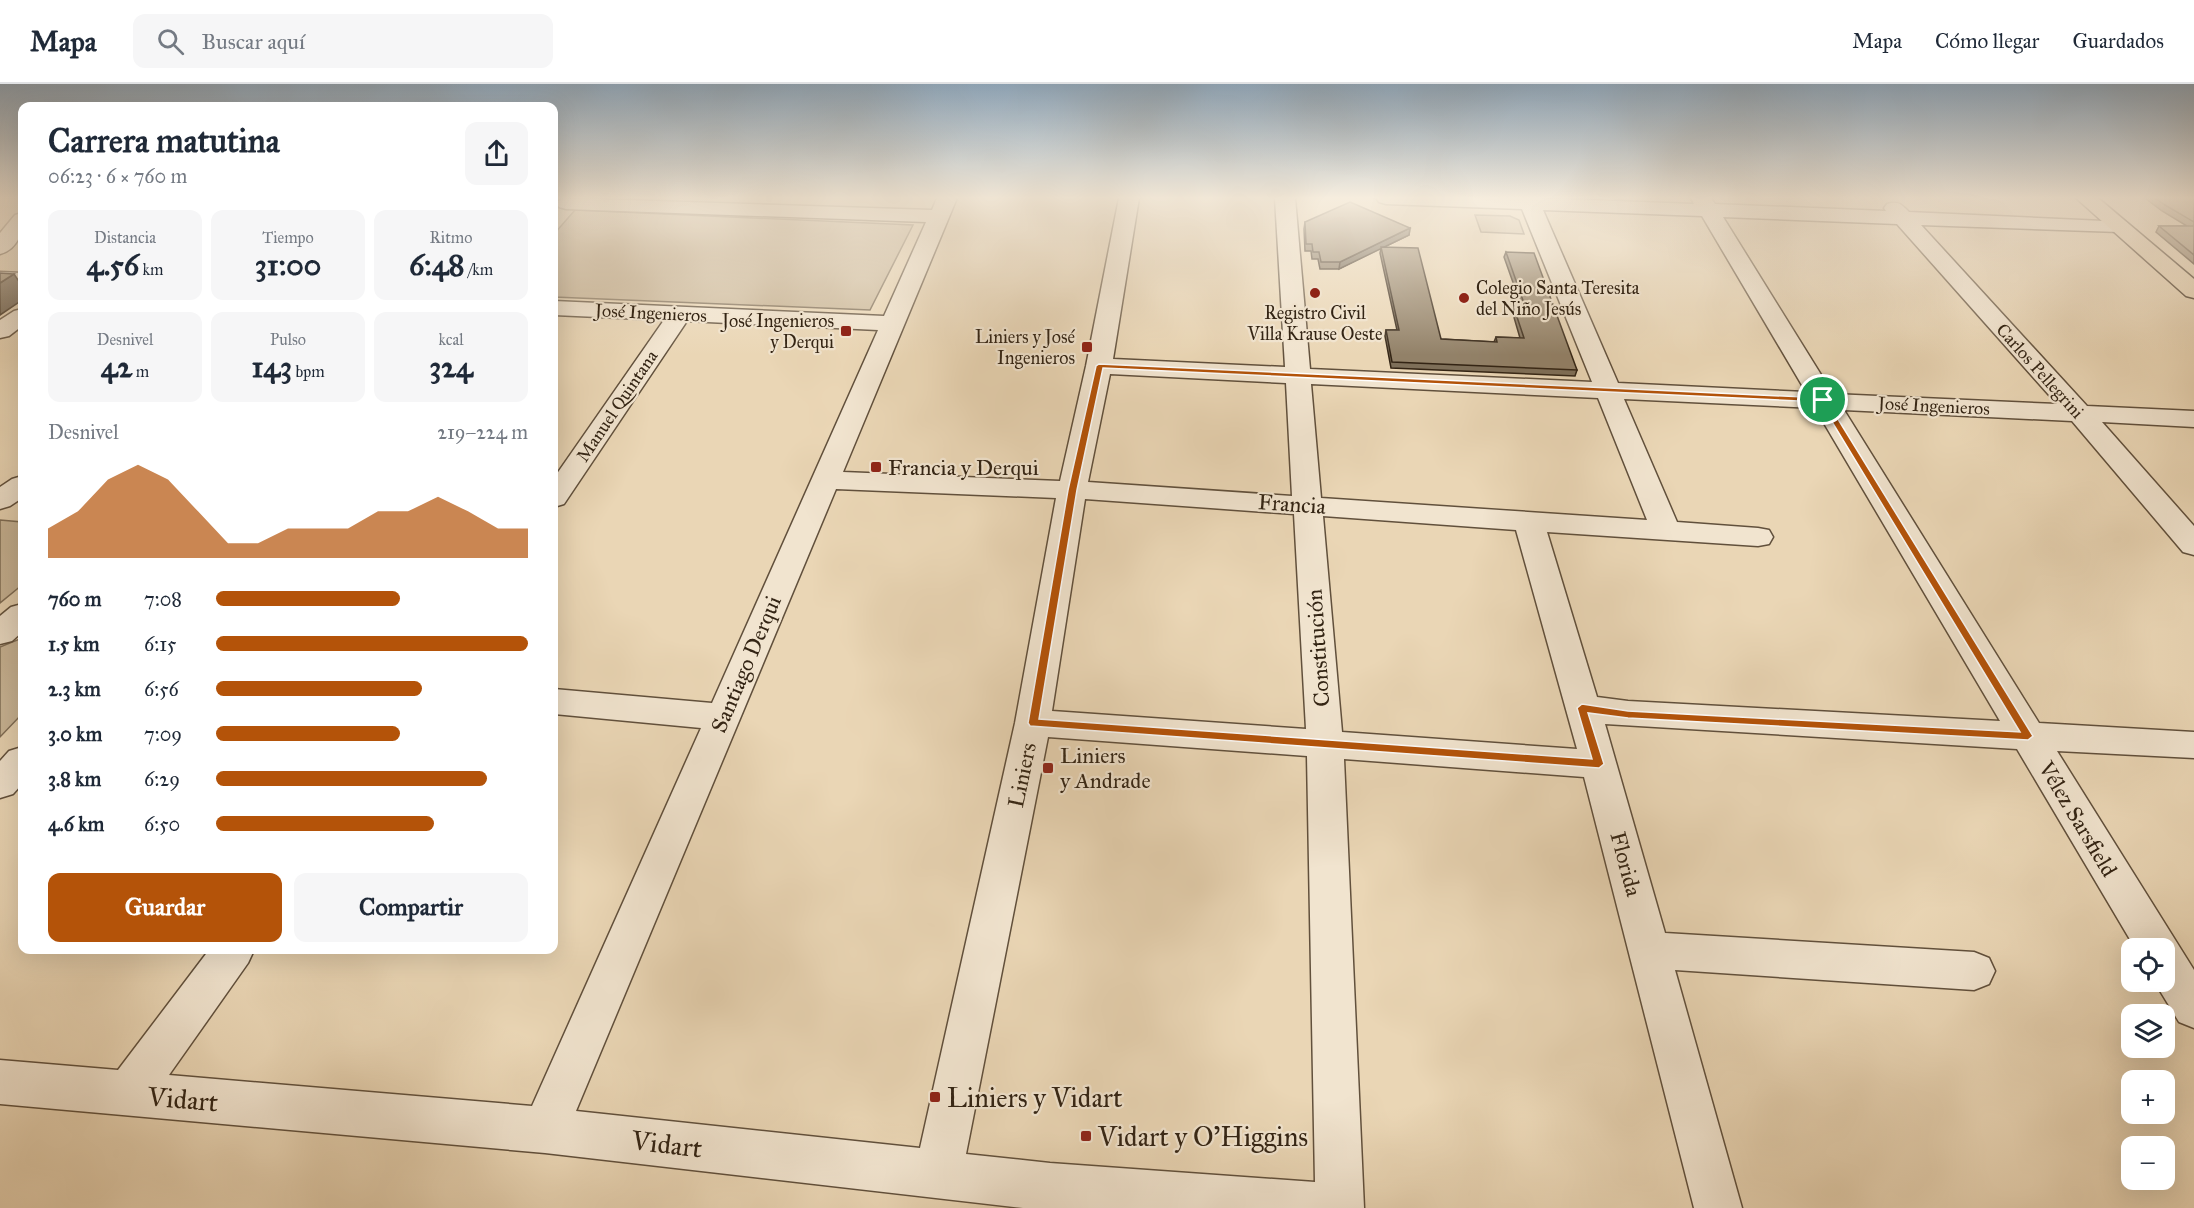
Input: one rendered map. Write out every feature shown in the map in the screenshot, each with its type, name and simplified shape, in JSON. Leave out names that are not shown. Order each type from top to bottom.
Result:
[{"type":"main road","points":[[2147,250],[2194,291]]},
{"type":"street","name":"Santiago Derqui","points":[[545,1130],[924,250]]},
{"type":"street","name":"Liniers","points":[[938,1173],[1033,723],[1072,490],[1099,366],[1120,250]]},
{"type":"street","name":"Constitución","points":[[1289,250],[1326,744],[1340,1208]]},
{"type":"street","points":[[1550,250],[1666,531]]},
{"type":"street","name":"Vélez Sarsfield","points":[[1733,250],[2151,938]]},
{"type":"street","name":"Carlos Pellegrini","points":[[1932,250],[2080,414],[2194,545]]},
{"type":"street","points":[[0,279],[18,280]]},
{"type":"street","name":"José Ingenieros","points":[[558,308],[892,323]]},
{"type":"street","name":"Manuel Quintana","points":[[558,492],[680,314]]},
{"type":"street","points":[[0,331],[18,319]]},
{"type":"street","name":"José Ingenieros","points":[[1099,366],[1609,389],[2194,420]]},
{"type":"street","name":"Francia","points":[[825,480],[1072,490],[1758,537]]},
{"type":"street","points":[[0,500],[18,488]]},
{"type":"street","name":"Florida","points":[[1529,522],[1599,764],[1718,1208]]},
{"type":"street","points":[[0,633],[18,618]]},
{"type":"street","points":[[558,701],[723,717]]},
{"type":"street","points":[[1582,708],[1628,714],[2194,746]]},
{"type":"street","points":[[1033,723],[1599,764]]},
{"type":"street","points":[[0,784],[18,765]]},
{"type":"street","points":[[1649,950],[1974,971]]},
{"type":"street","points":[[128,1094],[230,954]]},
{"type":"street","points":[[2175,978],[2194,1008]]},
{"type":"street","name":"Vidart","points":[[0,1082],[545,1130],[852,1167],[938,1173],[1048,1198],[1333,1208]]},
{"type":"shaded area","points":[[558,250],[900,250],[870,310],[558,297]]},
{"type":"shaded area","points":[[0,520],[18,522],[18,588],[0,603]]},
{"type":"shaded area","points":[[18,640],[18,718],[0,737],[0,647]]},
{"type":"building","points":[[1364,250],[1340,262],[1321,262],[1319,252],[1313,252]]},
{"type":"building","points":[[1382,250],[1419,250],[1441,339],[1497,342],[1496,337],[1524,338],[1514,308],[1526,309],[1506,252],[1534,253],[1577,370],[1392,362],[1386,330],[1399,330]]},
{"type":"building","points":[[0,273],[14,274],[0,283]]},
{"type":"place","name":"Registro Civil Villa Krause Oeste","points":[[1315,293]]},
{"type":"place","name":"Colegio Santa Teresita del Niño Jesús","points":[[1464,298]]},
{"type":"place","name":"José Ingenieros y Derqui","points":[[846,331]]},
{"type":"place","name":"Liniers y José Ingenieros","points":[[1087,347]]},
{"type":"place","name":"Francia y Derqui","points":[[876,467]]},
{"type":"place","name":"Liniers y Andrade","points":[[1048,768]]},
{"type":"place","name":"Liniers y Vidart","points":[[935,1097]]},
{"type":"place","name":"Vidart y O'Higgins","points":[[1086,1136]]},
{"type":"route","points":[[1099,366],[1823,400],[2028,736],[1628,714],[1582,708],[1599,764],[1033,723],[1072,490],[1099,366]]}]
